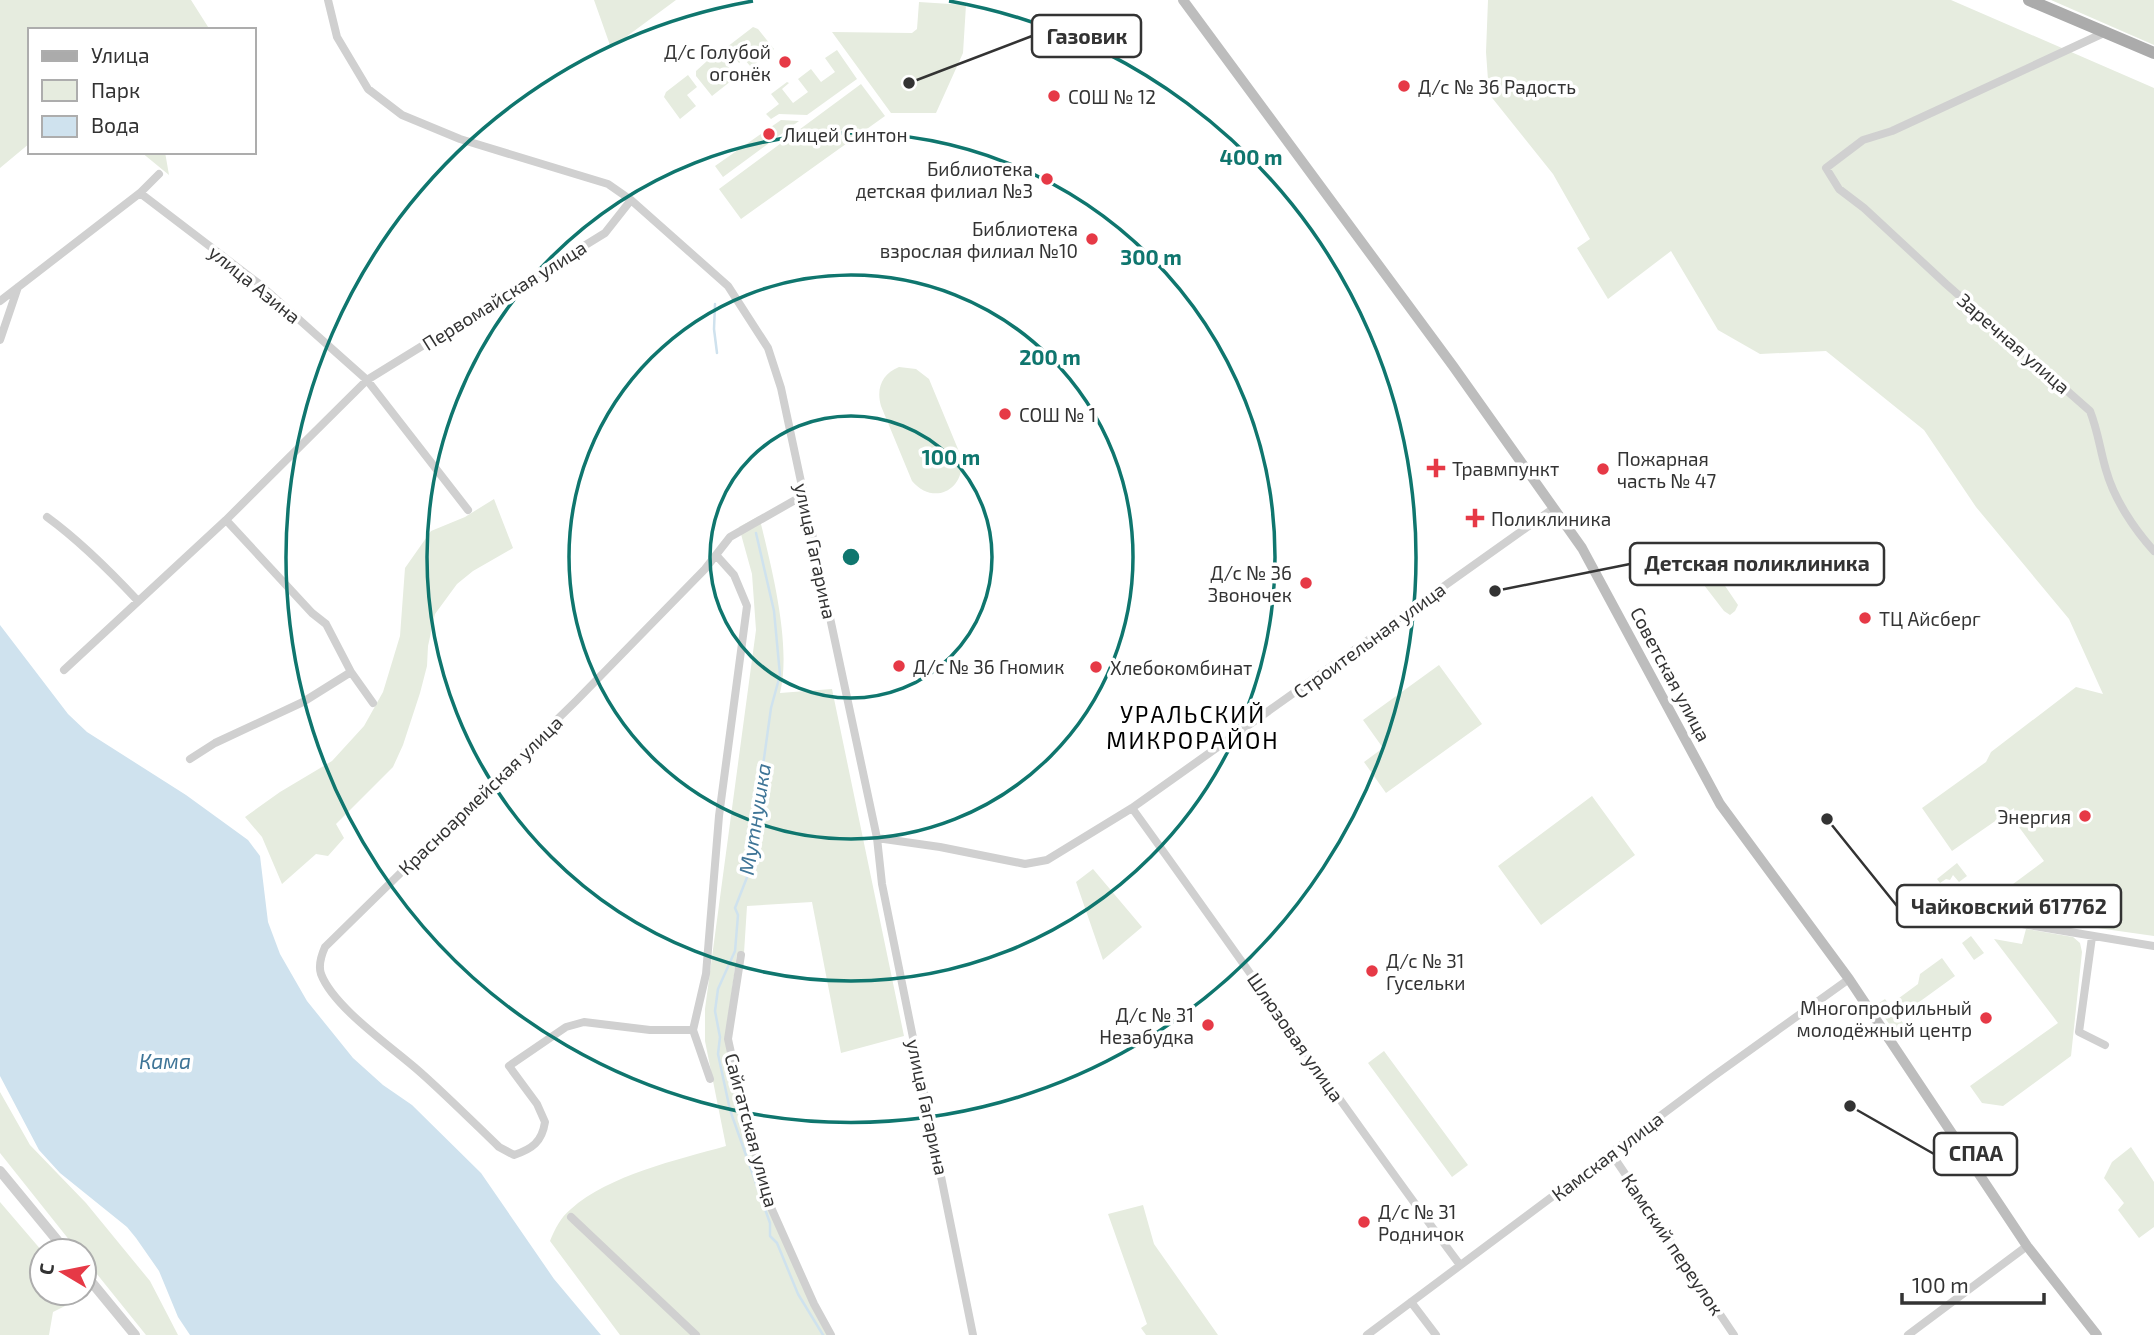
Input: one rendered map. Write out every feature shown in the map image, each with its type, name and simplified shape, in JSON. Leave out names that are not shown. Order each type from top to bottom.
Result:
[{"type":"main road","name":"Советская улица","points":[[1183,0],[1453,366],[1554,508],[1591,564],[1720,804],[1849,979],[2027,1246],[2097,1335]]},
{"type":"main road","points":[[2029,0],[2154,53]]},
{"type":"street","name":"улица Гагарина","points":[[328,0],[337,37],[368,89],[402,115],[460,139],[608,184],[631,200],[728,286],[768,348],[781,388],[877,838],[882,884],[973,1335]]},
{"type":"street","name":"Заречная улица","points":[[2106,32],[1892,131],[1863,140],[1826,168],[1839,189],[1864,208],[2090,411],[2098,429],[2106,472],[2122,508],[2154,551]]},
{"type":"street","points":[[0,301],[140,192],[159,174]]},
{"type":"street","name":"улица Азина","points":[[140,192],[258,283],[367,380]]},
{"type":"street","name":"Первомайская улица","points":[[64,670],[226,520],[367,380],[605,233],[631,200]]},
{"type":"street","points":[[0,340],[18,287]]},
{"type":"street","points":[[367,380],[468,510]]},
{"type":"street","points":[[710,1079],[693,1030],[706,974],[719,816],[747,606],[734,575],[716,555],[730,537],[804,495]]},
{"type":"street","name":"Строительная улица","points":[[877,838],[1025,863],[1047,860],[1132,808],[1554,508]]},
{"type":"street","points":[[47,517],[110,571],[138,601]]},
{"type":"street","points":[[226,520],[326,624],[351,672],[373,703]]},
{"type":"street","name":"Красноармейская улица","points":[[693,1030],[650,1030],[584,1022],[566,1027],[509,1066],[537,1104],[545,1122],[540,1140],[530,1150],[514,1155],[499,1147],[421,1072],[352,1013],[332,991],[320,972],[320,960],[325,947],[356,915],[530,747],[716,555]]},
{"type":"street","points":[[190,759],[215,743],[303,702],[351,672]]},
{"type":"street","name":"Шлюзовая улица","points":[[1132,808],[1460,1265]]},
{"type":"street","points":[[1986,919],[2154,946]]},
{"type":"street","points":[[2092,937],[2079,1031],[2105,1045]]},
{"type":"street","name":"Сайгатская улица","points":[[741,955],[728,1039],[741,1098],[769,1203],[814,1304],[831,1335]]},
{"type":"street","name":"Камская улица","points":[[1367,1335],[1849,979]]},
{"type":"street","name":"Камский переулок","points":[[1611,1153],[1734,1335]]},
{"type":"street","points":[[0,1171],[54,1237]]},
{"type":"street","points":[[571,1217],[696,1335]]},
{"type":"street","points":[[1908,1335],[2027,1246]]},
{"type":"street","points":[[98,1290],[135,1335]]},
{"type":"street","points":[[1411,1302],[1436,1335]]},
{"type":"green space","points":[[0,0],[191,0],[209,28],[28,28],[28,145],[0,168]]},
{"type":"green space","points":[[594,0],[676,0],[611,48]]},
{"type":"green space","points":[[1488,0],[1951,0],[2154,88],[2154,936],[2034,919],[2035,910],[2019,908],[2005,890],[2044,861],[2016,823],[2014,808],[1952,851],[1922,808],[1986,762],[1991,752],[2076,687],[2103,694],[2069,619],[1976,507],[1924,430],[1826,351],[1760,354],[1718,330],[1671,251],[1608,299],[1577,248],[1590,239],[1553,174],[1489,94],[1486,52]]},
{"type":"green space","points":[[2051,0],[2154,0],[2154,45]]},
{"type":"green space","points":[[919,2],[966,5],[963,53],[936,113],[891,113],[832,32],[912,33],[917,29]]},
{"type":"green space","points":[[753,27],[758,29],[774,49],[751,67],[744,59],[739,63],[727,47]]},
{"type":"green space","points":[[837,50],[857,79],[807,115],[779,114],[771,119],[766,114],[779,104],[771,94],[787,82],[789,83],[782,89],[793,103],[808,92],[798,79],[811,69],[821,82],[835,72],[825,58]]},
{"type":"green space","points":[[717,52],[736,77],[712,96],[696,76],[696,71]]},
{"type":"green space","points":[[688,75],[697,87],[687,95],[696,106],[680,119],[664,97],[666,92]]},
{"type":"green space","points":[[861,84],[885,116],[741,219],[719,189]]},
{"type":"green space","points":[[781,120],[799,121],[723,177],[715,166]]},
{"type":"green space","points":[[143,154],[165,154],[169,175]]},
{"type":"green space","points":[[899,367],[916,369],[929,379],[960,454],[960,476],[948,490],[940,493],[930,493],[912,481],[881,406],[879,393],[882,382]]},
{"type":"green space","points":[[494,499],[513,548],[473,571],[457,584],[435,614],[420,693],[393,767],[336,824],[344,838],[328,856],[316,854],[282,884],[262,837],[245,817],[332,761],[364,726],[383,692],[400,636],[405,568],[431,531],[465,517]]},
{"type":"green space","points":[[759,516],[782,629],[783,674],[780,693],[832,689],[904,1036],[841,1053],[812,902],[747,906],[744,953],[737,954],[725,1039],[767,1206],[830,1335],[620,1335],[550,1241],[567,1212],[604,1187],[644,1170],[726,1146],[705,1041],[705,1009],[756,630],[752,574],[739,527]]},
{"type":"green space","points":[[1696,543],[1738,605],[1730,615],[1724,611],[1680,554]]},
{"type":"green space","points":[[1439,665],[1482,724],[1386,793],[1364,762],[1383,748],[1363,720]]},
{"type":"green space","points":[[1592,796],[1635,855],[1541,925],[1498,866]]},
{"type":"green space","points":[[1957,863],[1967,876],[1959,882],[1953,875],[1950,880],[1946,879],[1940,883],[1937,879]]},
{"type":"green space","points":[[1093,869],[1142,927],[1103,960],[1076,882]]},
{"type":"green space","points":[[2026,929],[2073,937],[2080,943],[2082,952],[2071,1056],[2003,1106],[1982,1103],[1970,1086],[2058,1023],[1994,939],[2022,944]]},
{"type":"green space","points":[[1971,936],[1984,953],[1974,960],[1962,943]]},
{"type":"green space","points":[[1942,958],[1955,976],[1904,1013],[1895,1001],[1918,984],[1920,974]]},
{"type":"green space","points":[[1885,999],[1903,1023],[1901,1040],[1879,1010],[1879,1003]]},
{"type":"green space","points":[[1384,1051],[1468,1165],[1452,1177],[1368,1063]]},
{"type":"green space","points":[[0,1092],[30,1145],[86,1203],[150,1281],[178,1335],[146,1335],[98,1275],[98,1237],[67,1237],[0,1153]]},
{"type":"green space","points":[[2131,1147],[2154,1182],[2154,1227],[2139,1238],[2118,1210],[2124,1203],[2104,1178],[2112,1162]]},
{"type":"green space","points":[[0,1202],[30,1237],[28,1307],[63,1307],[53,1312],[49,1335],[0,1335]]},
{"type":"green space","points":[[1143,1205],[1154,1244],[1218,1335],[1146,1335],[1141,1328],[1147,1324],[1108,1214]]},
{"type":"water","name":"Кама","points":[[0,625],[68,714],[87,732],[186,795],[248,840],[260,856],[268,922],[280,954],[307,1001],[353,1058],[383,1085],[412,1105],[481,1173],[554,1279],[601,1335],[190,1335],[178,1317],[159,1271],[136,1238],[127,1227],[60,1173],[39,1150],[0,1076]]},
{"type":"waterway","name":"Мутнушка","points":[[715,304],[717,353]]},
{"type":"waterway","name":"Мутнушка","points":[[756,533],[774,611],[780,675],[771,708],[761,780],[748,833],[751,867],[735,908],[738,915],[735,951],[718,989],[715,1011],[720,1037],[718,1054],[730,1110],[770,1223],[770,1236],[777,1243],[798,1294],[823,1335]]},
{"type":"place","name":"Д/с Голубой огонёк","points":[[785,62]]},
{"type":"place","name":"Газовик","points":[[909,83]]},
{"type":"place","name":"Д/с № 36 Радость","points":[[1404,86]]},
{"type":"place","name":"СОШ № 12","points":[[1054,96]]},
{"type":"place","name":"Лицей Синтон","points":[[769,134]]},
{"type":"place","name":"Библиотека детская филиал №3","points":[[1047,179]]},
{"type":"place","name":"Библиотека взрослая филиал №10","points":[[1092,239]]},
{"type":"place","name":"СОШ № 1","points":[[1005,414]]},
{"type":"place","name":"Травмпункт","points":[[1436,468]]},
{"type":"place","name":"Пожарная часть № 47","points":[[1603,469]]},
{"type":"place","name":"Поликлиника","points":[[1475,518]]},
{"type":"place","name":"Д/с № 36 Звоночек","points":[[1306,583]]},
{"type":"place","name":"Детская поликлиника","points":[[1495,591]]},
{"type":"place","name":"ТЦ Айсберг","points":[[1865,618]]},
{"type":"place","name":"Д/с № 36 Гномик","points":[[899,666]]},
{"type":"place","name":"Хлебокомбинат","points":[[1096,667]]},
{"type":"place","name":"Энергия","points":[[2085,816]]},
{"type":"place","name":"Чайковский 617762","points":[[1827,819]]},
{"type":"place","name":"Д/с № 31 Гусельки","points":[[1372,971]]},
{"type":"place","name":"Многопрофильный молодёжный центр","points":[[1986,1018]]},
{"type":"place","name":"Д/с № 31 Незабудка","points":[[1208,1025]]},
{"type":"place","name":"СПАА","points":[[1850,1106]]},
{"type":"place","name":"Д/с № 31 Родничок","points":[[1364,1222]]},
{"type":"district","name":"УРАЛЬСКИЙ МИКРОРАЙОН","points":[[1193,727]]}]
